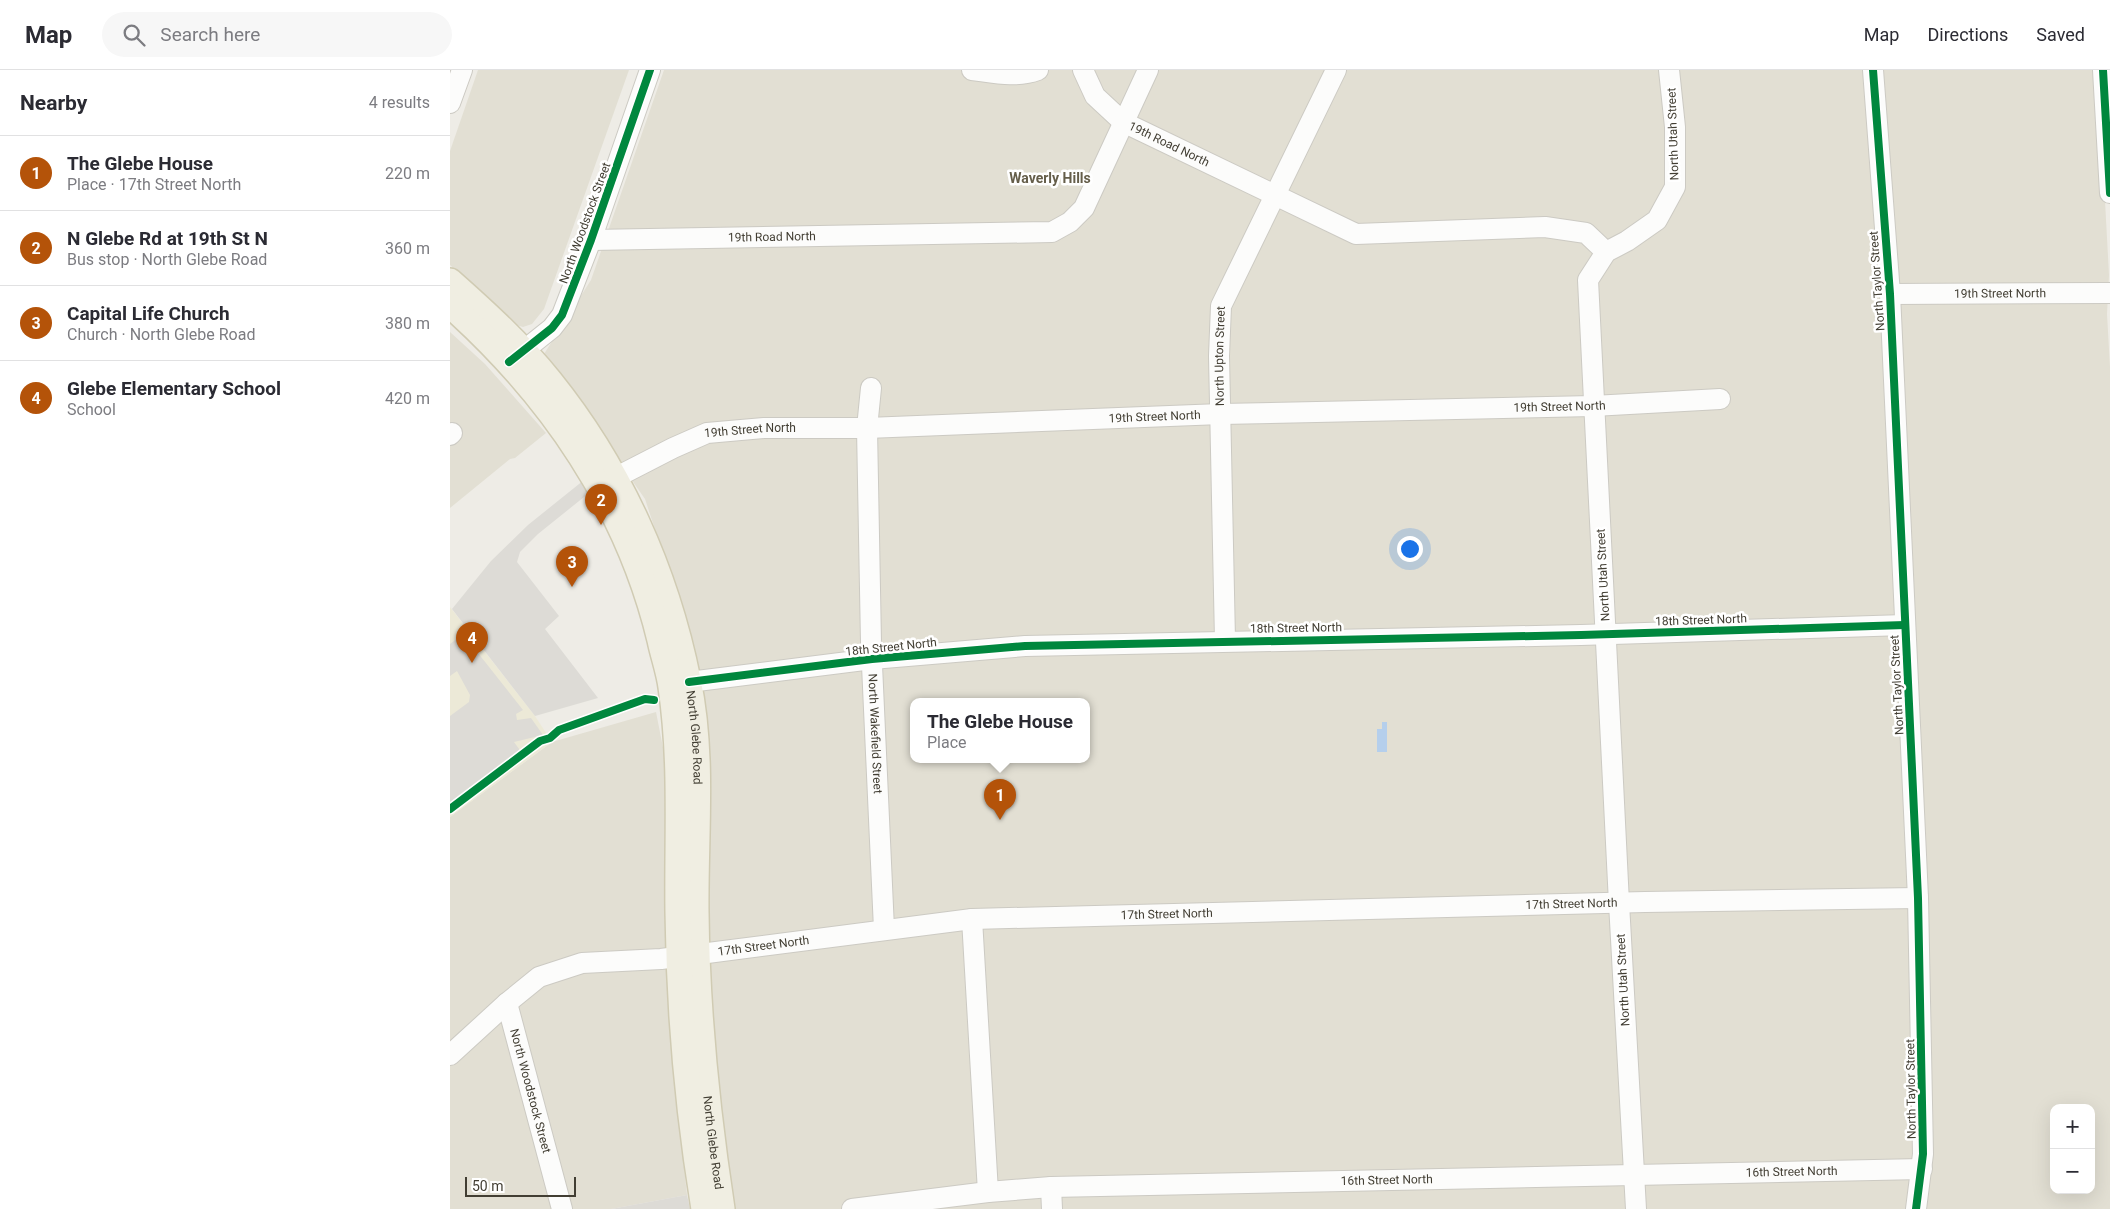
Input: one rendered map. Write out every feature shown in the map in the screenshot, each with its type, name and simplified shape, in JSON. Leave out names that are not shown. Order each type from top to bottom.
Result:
[{"type":"main road","name":"North Glebe Road","points":[[450,280],[516,356],[562,427],[608,482],[656,565],[673,615],[689,682],[698,786],[688,956],[722,1209]]},
{"type":"main road","name":"North Glebe Road","points":[[450,305],[516,356]]},
{"type":"main road","name":"North Glebe Road","points":[[608,482],[655,622],[671,685],[680,785],[688,956],[688,1086],[704,1209]]},
{"type":"street","points":[[450,104],[462,70]]},
{"type":"street","points":[[650,70],[660,70]]},
{"type":"street","name":"North Woodstock Street","points":[[516,356],[552,328],[562,315],[591,240],[650,70]]},
{"type":"street","points":[[972,70],[1025,75],[1038,70]]},
{"type":"street","points":[[1083,70],[1095,96],[1123,122],[1148,70]]},
{"type":"street","name":"North Upton Street","points":[[1225,640],[1219,356],[1221,306],[1336,70]]},
{"type":"street","name":"North Utah Street","points":[[1636,1209],[1618,903],[1588,280],[1606,252],[1627,241],[1657,220],[1675,188],[1675,127],[1669,70]]},
{"type":"street","name":"North Taylor Street","points":[[1873,70],[1890,294],[1918,898],[1922,1169],[1916,1209]]},
{"type":"street","points":[[2103,70],[2110,192]]},
{"type":"street","name":"19th Road North","points":[[591,240],[1052,232],[1070,222],[1084,208],[1123,122],[1356,234],[1545,227],[1586,234],[1606,252]]},
{"type":"street","name":"19th Street North","points":[[1890,294],[2110,293]]},
{"type":"street","name":"North Wakefield Street","points":[[871,388],[867,428],[872,659],[884,930]]},
{"type":"street","name":"19th Street North","points":[[608,482],[672,448],[707,433],[764,428],[867,428],[1220,414],[1593,406],[1720,399]]},
{"type":"street","name":"18th Street North","points":[[689,682],[872,659],[1025,646],[1225,640],[1606,634],[1905,625]]},
{"type":"street","name":"17th Street North","points":[[450,1055],[507,1003],[539,977],[582,963],[688,956],[972,919],[1618,903],[1918,898]]},
{"type":"street","points":[[972,919],[988,1192]]},
{"type":"street","name":"North Woodstock Street","points":[[507,1003],[562,1209]]},
{"type":"street","name":"16th Street North","points":[[852,1209],[988,1192],[1051,1187],[1922,1169]]},
{"type":"street","points":[[1051,1187],[1052,1209]]},
{"type":"shaded area","points":[[478,70],[629,70],[544,309],[532,324],[523,327],[516,325],[450,265],[450,151]]},
{"type":"shaded area","points":[[664,70],[2098,70],[2109,275],[2107,314],[2110,367],[2110,1209],[732,1209],[712,1025],[705,900],[709,740],[693,644],[645,499],[544,354],[591,280]]},
{"type":"shaded area","points":[[450,332],[485,364],[546,433],[515,458],[510,459],[450,508]]},
{"type":"shaded area","points":[[584,480],[589,493],[538,534],[520,552],[517,562],[559,616],[545,629],[598,698],[535,716],[452,609],[491,561],[528,525]]},
{"type":"shaded area","points":[[450,607],[535,716],[552,742],[450,817]]},
{"type":"shaded area","points":[[463,634],[523,710],[516,714],[517,720],[531,718],[543,735],[514,742],[522,753],[450,805],[450,716],[469,702],[470,695],[457,671],[450,676],[450,644]]},
{"type":"shaded area","points":[[656,712],[668,773],[665,930],[675,1085],[687,1195],[611,1209],[450,1209],[450,817],[552,742]]},
{"type":"shaded area","points":[[687,1195],[690,1209],[611,1209]]},
{"type":"water","points":[[1382,722],[1387,722],[1387,752],[1377,752],[1377,729],[1382,729]]},
{"type":"cycle path","points":[[509,362],[552,328],[562,315],[591,240],[650,70]]},
{"type":"cycle path","points":[[1873,70],[1890,294],[1918,898],[1923,1154],[1916,1209]]},
{"type":"cycle path","points":[[2103,70],[2110,193]]},
{"type":"cycle path","points":[[689,682],[872,659],[1025,646],[1581,635],[1905,625]]},
{"type":"cycle path","points":[[450,809],[540,741],[550,738],[559,730],[645,699],[654,700]]},
{"type":"place","name":"N Glebe Rd at 19th St N","points":[[601,525]]},
{"type":"place","name":"Capital Life Church","points":[[572,587]]},
{"type":"place","name":"Glebe Elementary School","points":[[472,663]]},
{"type":"place","name":"The Glebe House","points":[[1000,820]]},
{"type":"district","name":"Waverly Hills","points":[[1050,178]]}]
